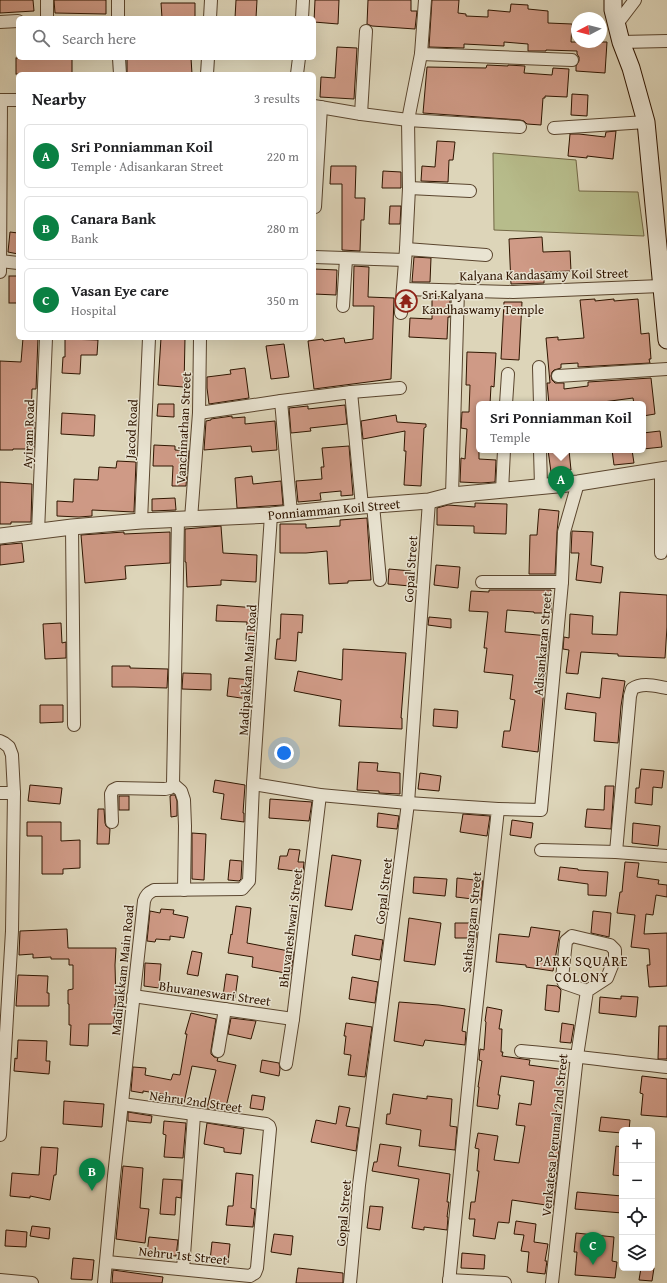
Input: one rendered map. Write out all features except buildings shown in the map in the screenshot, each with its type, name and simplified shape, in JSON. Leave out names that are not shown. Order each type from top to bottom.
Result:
[{"type":"main road","points":[[613,0],[613,10],[620,42],[631,68],[646,122],[667,340]]},
{"type":"street","points":[[47,0],[47,16]]},
{"type":"street","points":[[118,0],[118,16]]},
{"type":"street","points":[[210,16],[211,0]]},
{"type":"street","points":[[302,16],[303,0]]},
{"type":"street","points":[[401,313],[406,254],[409,188],[408,120],[421,54],[425,0]]},
{"type":"street","points":[[616,25],[635,0]]},
{"type":"street","points":[[0,22],[16,21]]},
{"type":"street","points":[[361,114],[366,31]]},
{"type":"street","points":[[620,42],[667,41]]},
{"type":"street","points":[[421,54],[572,60]]},
{"type":"street","points":[[119,60],[120,72]]},
{"type":"street","points":[[207,72],[208,60]]},
{"type":"street","points":[[297,72],[298,60]]},
{"type":"street","points":[[16,100],[1,100],[0,265],[16,263]]},
{"type":"street","points":[[316,173],[318,106],[361,114],[408,120],[520,127]]},
{"type":"street","points":[[554,128],[646,122]]},
{"type":"street","points":[[409,188],[470,191]]},
{"type":"street","points":[[316,257],[346,259],[406,254],[486,255]]},
{"type":"street","points":[[343,306],[346,259]]},
{"type":"street","name":"Kalyana Kandasamy Koil Street","points":[[403,289],[513,292],[661,286]]},
{"type":"street","points":[[452,495],[458,290]]},
{"type":"street","name":"Ayiram Road","points":[[38,532],[46,340]]},
{"type":"street","name":"Jacod Road","points":[[141,522],[150,340]]},
{"type":"street","name":"Vanchinathan Street","points":[[174,784],[185,519],[199,413],[200,340]]},
{"type":"street","points":[[539,367],[540,401]]},
{"type":"street","points":[[558,376],[667,369]]},
{"type":"street","points":[[506,401],[508,374]]},
{"type":"street","points":[[199,413],[281,400],[400,388]]},
{"type":"street","points":[[351,392],[380,580]]},
{"type":"street","points":[[281,400],[291,513]]},
{"type":"street","points":[[502,491],[504,453]]},
{"type":"street","points":[[540,453],[541,486]]},
{"type":"street","points":[[662,553],[664,470]]},
{"type":"street","name":"Ponniamman Koil Street","points":[[0,536],[72,527],[271,515],[368,505],[429,501],[452,495],[578,483],[664,470]]},
{"type":"street","name":"Adisankaran Street","points":[[498,809],[541,810],[562,582],[564,532],[578,483]]},
{"type":"street","name":"Gopal Street","points":[[350,1283],[359,1186],[408,803],[429,501]]},
{"type":"street","name":"Madipakkam Main Road","points":[[104,1283],[133,996],[145,896],[147,893],[154,890],[242,889],[249,881],[253,784],[271,515]]},
{"type":"street","points":[[72,527],[74,725]]},
{"type":"street","points":[[482,582],[562,582]]},
{"type":"street","points":[[616,852],[630,696],[632,689],[637,685],[667,688]]},
{"type":"street","points":[[0,741],[9,747],[12,755],[14,793],[12,931],[0,1135]]},
{"type":"street","points":[[112,822],[113,790],[117,788],[165,789],[170,788],[174,784],[181,791],[184,800],[184,890]]},
{"type":"street","points":[[253,784],[320,795],[498,809]]},
{"type":"street","points":[[0,793],[14,793]]},
{"type":"street","name":"Bhuvaneshwari Street","points":[[286,1064],[293,1019],[320,795]]},
{"type":"street","name":"Sathsangam Street","points":[[449,1281],[474,1021],[498,809]]},
{"type":"street","points":[[541,850],[616,852],[667,856]]},
{"type":"street","points":[[572,936],[610,946],[615,950],[615,958],[607,978],[587,991],[564,983],[562,978],[566,941],[572,936]]},
{"type":"street","name":"Venkatesa Perumal 2nd Street","points":[[552,1283],[577,1056],[587,991]]},
{"type":"street","name":"Bhuvaneswari Street","points":[[133,996],[293,1019]]},
{"type":"street","points":[[218,1051],[225,1009]]},
{"type":"street","points":[[521,1051],[667,1067]]},
{"type":"street","name":"Nehru 2nd Street","points":[[122,1104],[266,1124],[269,1126],[270,1129],[257,1268],[255,1273]]},
{"type":"street","points":[[183,1269],[194,1115]]},
{"type":"street","name":"Nehru 1st Street","points":[[107,1262],[250,1276],[255,1273]]},
{"type":"street","points":[[0,1280],[32,1283]]},
{"type":"street","points":[[449,1281],[505,1283]]},
{"type":"green space","points":[[493,153],[576,160],[579,191],[638,192],[644,236],[494,230]]},
{"type":"place","name":"Sri Kalyana Kandhaswamy Temple","points":[[406,301]]},
{"type":"place","name":"Sri Ponniamman Koil","points":[[561,499]]},
{"type":"place","name":"Canara Bank","points":[[92,1191]]},
{"type":"place","name":"Vasan Eye care","points":[[593,1265]]},
{"type":"district","name":"PARK SQUARE COLONY","points":[[582,970]]}]
